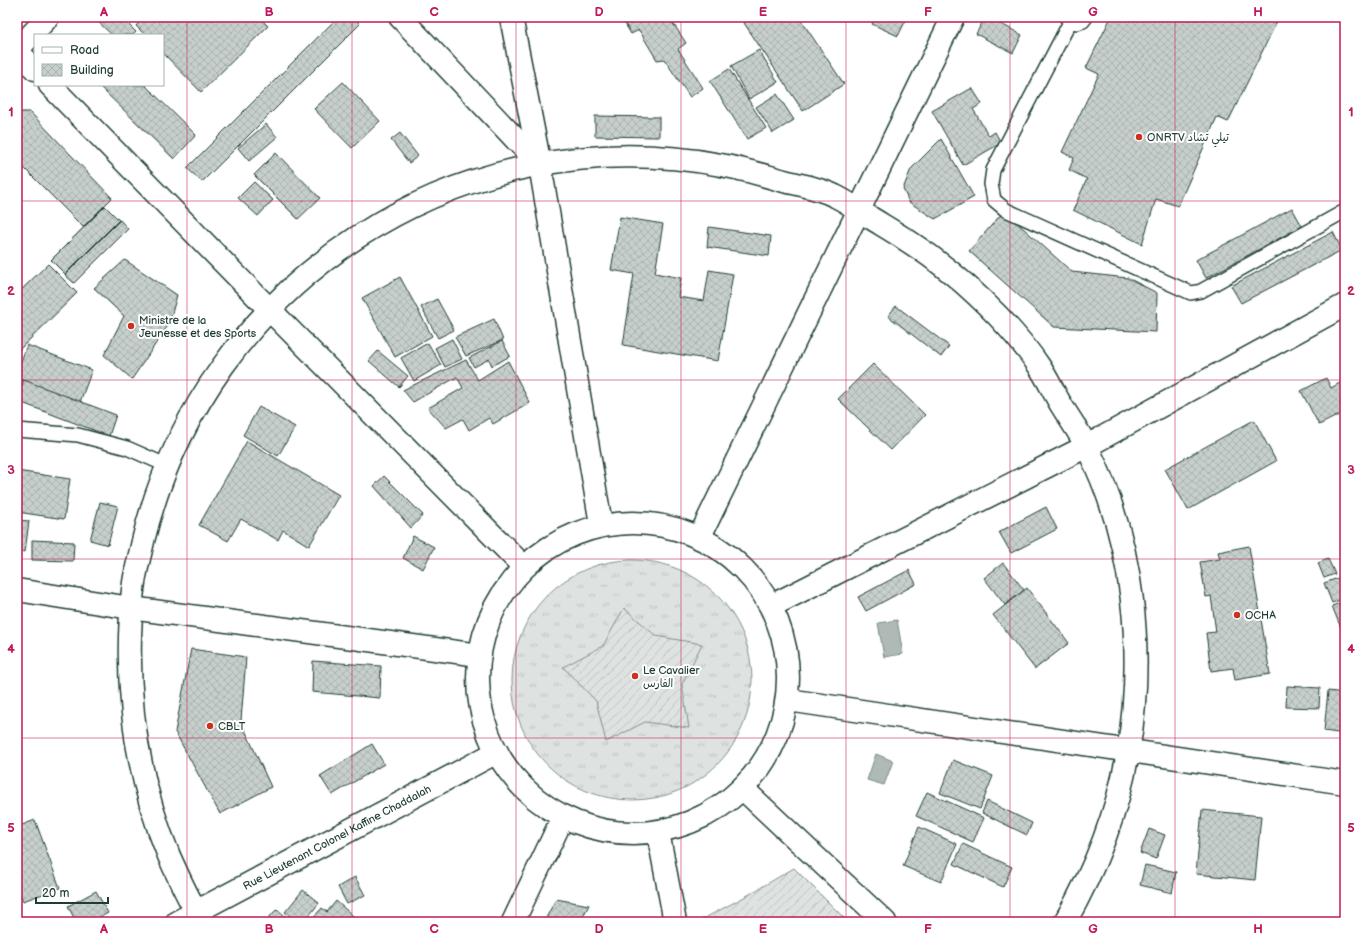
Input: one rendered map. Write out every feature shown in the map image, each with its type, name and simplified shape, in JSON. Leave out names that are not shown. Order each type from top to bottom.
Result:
[{"type":"street","points":[[34,68],[17,50],[48,17]]},
{"type":"street","points":[[400,17],[540,165]]},
{"type":"street","points":[[511,17],[540,165],[601,524]]},
{"type":"street","points":[[700,536],[953,17]]},
{"type":"street","points":[[51,86],[269,309],[524,566]]},
{"type":"street","points":[[200,917],[181,882],[163,841],[152,810],[142,772],[135,732],[131,693],[130,653],[131,608],[135,574],[146,528],[158,491],[189,420],[214,378],[244,338],[269,309],[302,278],[337,251],[355,238],[398,213],[439,194],[507,172],[575,159],[646,157],[699,161],[740,169],[803,185],[831,194],[911,242],[947,269],[997,315],[1017,338],[1040,368],[1087,446],[1104,488],[1124,553],[1134,628],[1136,666],[1135,689],[1129,751],[1117,800],[1103,843],[1085,884],[1065,922]]},
{"type":"street","points":[[771,606],[1087,446],[1345,305]]},
{"type":"street","points":[[618,522],[649,522],[689,531],[700,536],[732,557],[753,579],[771,606],[784,639],[789,674],[788,700],[782,724],[768,756],[759,770],[735,796],[704,817],[687,824],[658,832],[635,834],[584,825],[563,817],[527,791],[506,766],[490,737],[482,709],[478,680],[479,655],[491,614],[500,597],[524,566],[548,547],[574,533],[601,524],[618,522]]},
{"type":"street","points":[[17,590],[131,608],[479,655]]},
{"type":"street","points":[[788,700],[1345,782]]},
{"type":"street","name":"Rue Lieutenant Colonel Kaffine Chaddalah","points":[[177,922],[200,917],[497,752]]},
{"type":"street","points":[[742,788],[885,922]]},
{"type":"street","points":[[513,922],[563,817]]},
{"type":"street","points":[[658,832],[675,922]]},
{"type":"lane","points":[[1086,17],[1083,21],[1077,23],[1068,19],[993,170],[991,184],[994,200],[1006,210],[1191,293],[1201,291],[1345,211]]},
{"type":"lane","points":[[17,430],[78,435],[127,448],[168,466]]},
{"type":"green space","points":[[632,560],[655,562],[678,569],[699,580],[717,595],[732,613],[743,634],[750,657],[752,680],[750,703],[743,726],[732,747],[717,765],[699,780],[678,791],[655,798],[632,800],[609,798],[586,791],[565,780],[547,765],[532,747],[521,726],[514,703],[512,680],[514,657],[521,634],[532,613],[547,595],[565,580],[586,569],[609,562]]},
{"type":"green space","points":[[624,608],[656,636],[702,644],[682,684],[689,728],[645,722],[606,742],[596,701],[563,667],[603,646]]},
{"type":"green space","points":[[794,868],[848,922],[702,922],[701,920]]},
{"type":"shaded area","points":[[897,620],[903,654],[884,657],[878,623]]},
{"type":"shaded area","points":[[876,754],[893,761],[884,785],[867,780]]},
{"type":"building","points":[[93,17],[121,17],[136,32],[134,34],[111,34]]},
{"type":"building","points":[[144,17],[259,17],[268,26],[201,92],[164,54],[164,34],[144,34],[136,26]]},
{"type":"building","points":[[338,17],[353,17],[360,24],[202,182],[187,168]]},
{"type":"building","points":[[621,17],[669,17],[686,43],[678,49],[703,88],[690,97],[664,59],[657,60],[639,30],[631,34]]},
{"type":"building","points":[[752,17],[799,17],[844,84],[803,111],[744,23]]},
{"type":"building","points":[[875,17],[907,18],[898,36],[872,24]]},
{"type":"building","points":[[985,17],[988,17],[1022,35],[1013,53],[976,34]]},
{"type":"building","name":"ONRTV تيلي تشاد","points":[[1111,17],[1279,17],[1228,122],[1217,117],[1178,206],[1156,199],[1142,244],[1073,210],[1087,179],[1069,170],[1074,158],[1062,152],[1099,74],[1086,68]]},
{"type":"building","points":[[759,50],[778,82],[749,99],[731,66]]},
{"type":"building","points":[[729,69],[766,128],[747,139],[710,81]]},
{"type":"building","points":[[343,82],[380,121],[352,148],[314,109]]},
{"type":"building","points":[[99,86],[146,86],[196,135],[174,159]]},
{"type":"building","points":[[972,88],[982,104],[973,109],[989,136],[995,132],[1001,143],[963,165],[932,111]]},
{"type":"building","points":[[777,94],[794,120],[773,133],[756,107]]},
{"type":"building","points":[[17,112],[30,112],[112,198],[83,227],[23,167],[17,167]]},
{"type":"building","points":[[595,116],[659,117],[659,137],[595,136]]},
{"type":"building","points":[[266,124],[277,137],[249,161],[238,148]]},
{"type":"building","points":[[400,133],[418,156],[409,163],[391,140]]},
{"type":"building","points":[[941,139],[974,197],[935,219],[909,202],[903,189],[911,169]]},
{"type":"building","points":[[276,153],[320,198],[298,219],[254,175]]},
{"type":"building","points":[[254,182],[273,200],[258,216],[238,198]]},
{"type":"building","points":[[105,206],[119,220],[65,274],[51,260]]},
{"type":"building","points":[[1292,208],[1302,226],[1206,278],[1196,260]]},
{"type":"building","points":[[1004,211],[1072,272],[1128,278],[1157,293],[1156,332],[1054,327],[969,251]]},
{"type":"building","points":[[620,217],[663,224],[655,273],[681,278],[678,297],[704,301],[709,270],[733,274],[718,361],[623,345],[634,274],[611,270]]},
{"type":"building","points":[[120,220],[128,229],[74,283],[65,275]]},
{"type":"building","points":[[709,227],[771,236],[769,256],[707,247]]},
{"type":"building","points":[[1333,232],[1342,250],[1241,303],[1231,286]]},
{"type":"building","points":[[125,260],[177,295],[169,324],[132,379],[104,355],[124,316],[94,288]]},
{"type":"building","points":[[48,264],[77,293],[17,352],[17,294]]},
{"type":"building","points":[[400,277],[432,336],[395,357],[362,298]]},
{"type":"building","points":[[437,299],[454,330],[438,338],[421,307]]},
{"type":"building","points":[[896,306],[949,346],[941,357],[888,316]]},
{"type":"building","points":[[494,319],[503,340],[466,356],[455,337]]},
{"type":"building","points":[[452,339],[462,359],[445,367],[435,348]]},
{"type":"building","points":[[502,341],[510,356],[492,366],[489,359],[474,367],[469,358]]},
{"type":"building","points":[[428,343],[441,365],[414,381],[401,358]]},
{"type":"building","points":[[27,345],[92,370],[80,402],[17,378],[17,372]]},
{"type":"building","points":[[378,351],[408,376],[399,387],[369,361]]},
{"type":"building","points":[[466,360],[478,380],[508,361],[530,403],[493,424],[489,418],[469,430],[463,419],[446,428],[428,408],[463,388],[457,377],[413,402],[403,390]]},
{"type":"building","points":[[873,364],[925,415],[891,450],[838,399]]},
{"type":"building","points":[[1326,378],[1331,388],[1345,380],[1345,412],[1319,425],[1301,391]]},
{"type":"building","points":[[24,380],[116,415],[109,436],[17,401],[17,397]]},
{"type":"building","points":[[259,407],[295,427],[278,456],[243,435]]},
{"type":"building","points":[[1254,420],[1276,461],[1188,510],[1165,469]]},
{"type":"building","points":[[247,441],[339,495],[309,546],[283,530],[278,540],[241,519],[228,541],[199,525]]},
{"type":"building","points":[[17,471],[70,479],[64,519],[17,512]]},
{"type":"building","points":[[384,476],[423,515],[411,528],[374,486]]},
{"type":"building","points":[[100,502],[118,506],[108,545],[90,540]]},
{"type":"building","points":[[1046,507],[1057,529],[1011,553],[999,532]]},
{"type":"building","points":[[17,520],[29,521],[25,552],[17,551]]},
{"type":"building","points":[[413,536],[434,547],[423,569],[403,558]]},
{"type":"building","points":[[32,540],[74,542],[73,561],[32,560]]},
{"type":"building","name":"OCHA","points":[[1249,546],[1270,674],[1235,680],[1233,668],[1211,671],[1206,633],[1216,632],[1211,596],[1206,597],[1200,562],[1220,559],[1218,552]]},
{"type":"building","points":[[1328,559],[1335,574],[1324,578],[1318,563]]},
{"type":"building","points":[[1003,563],[1024,590],[1005,605],[984,578]]},
{"type":"building","points":[[909,570],[916,584],[866,611],[858,597]]},
{"type":"building","points":[[1338,578],[1345,598],[1332,603],[1324,583]]},
{"type":"building","points":[[1027,588],[1069,643],[1035,669],[993,615]]},
{"type":"building","points":[[1345,601],[1345,638],[1332,606]]},
{"type":"building","name":"CBLT","points":[[191,649],[246,657],[241,721],[271,787],[220,814],[175,732]]},
{"type":"building","points":[[313,661],[381,666],[380,698],[312,692]]},
{"type":"building","points":[[1287,686],[1320,688],[1319,708],[1286,707]]},
{"type":"building","points":[[1328,691],[1345,693],[1345,734],[1324,731]]},
{"type":"building","points":[[372,744],[384,764],[332,795],[320,776]]},
{"type":"building","points":[[953,760],[993,776],[980,809],[940,793]]},
{"type":"building","points":[[927,792],[984,818],[973,842],[916,816]]},
{"type":"building","points":[[987,801],[1032,823],[1027,835],[982,813]]},
{"type":"building","points":[[1202,810],[1261,816],[1255,880],[1196,874]]},
{"type":"building","points":[[35,820],[60,888],[23,901],[17,886],[17,827]]},
{"type":"building","points":[[919,827],[957,844],[941,882],[903,866]]},
{"type":"building","points":[[1149,829],[1165,835],[1156,859],[1140,853]]},
{"type":"building","points":[[963,844],[1012,867],[1003,887],[954,864]]},
{"type":"building","points":[[1145,865],[1176,872],[1172,893],[1140,885]]},
{"type":"building","points":[[355,877],[365,895],[347,904],[338,887]]},
{"type":"building","points":[[303,890],[319,903],[304,922],[296,922],[285,912]]},
{"type":"building","points":[[96,891],[108,913],[91,922],[76,922],[68,906]]},
{"type":"building","points":[[556,899],[589,905],[580,922],[553,922],[546,918]]},
{"type":"building","points":[[336,901],[360,922],[309,922],[322,908],[327,912]]},
{"type":"building","points":[[277,909],[292,922],[265,922]]},
{"type":"place","name":"ONRTV تيلي تشاد","points":[[1139,137]]},
{"type":"place","name":"Ministre de la Jeunesse et des Sports","points":[[131,326]]},
{"type":"place","name":"OCHA","points":[[1237,615]]},
{"type":"place","name":"Le Cavalier الفارس","points":[[635,676]]},
{"type":"place","name":"CBLT","points":[[210,726]]}]
